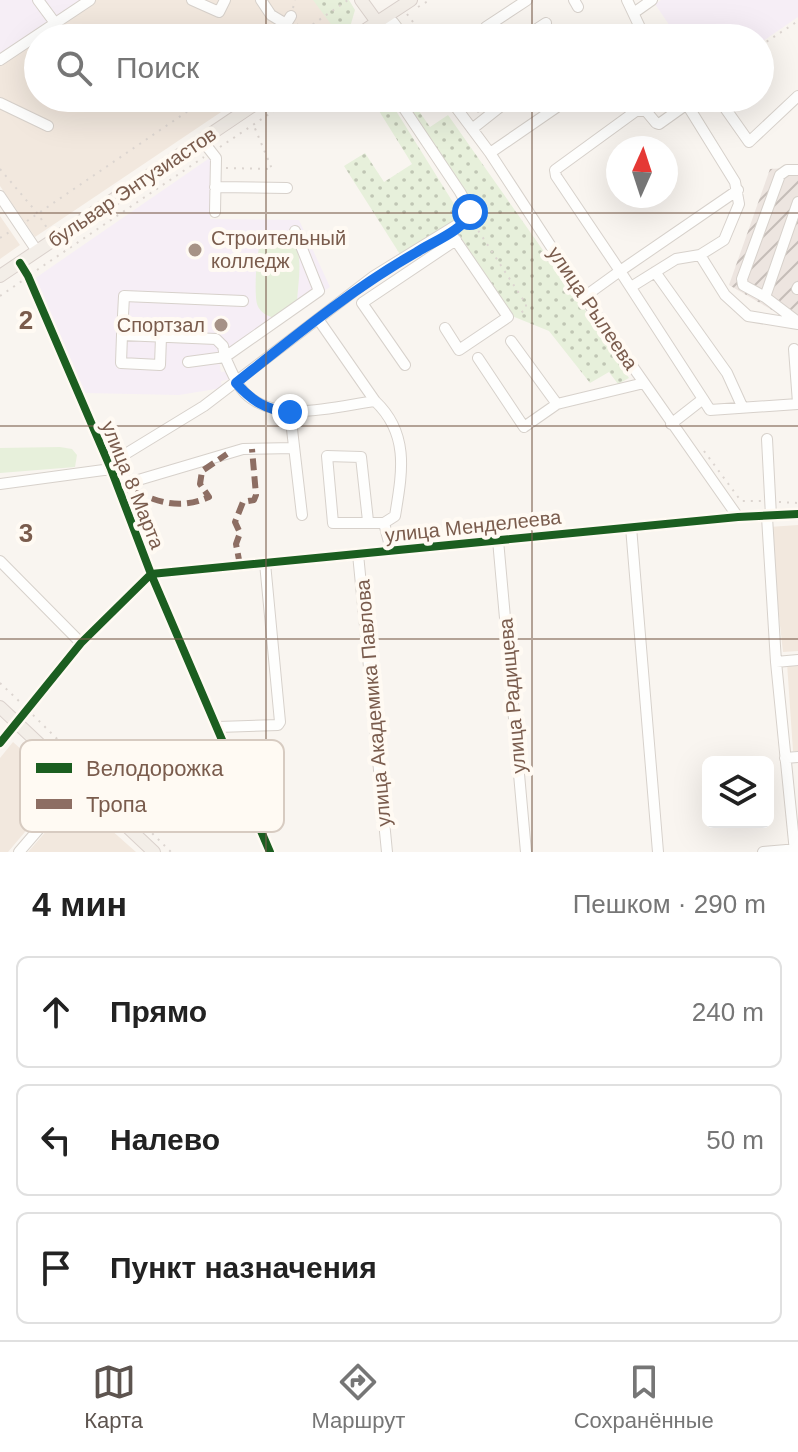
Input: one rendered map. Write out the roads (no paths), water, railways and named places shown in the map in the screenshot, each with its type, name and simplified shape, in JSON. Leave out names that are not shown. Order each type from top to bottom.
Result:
[{"type":"main road","points":[[361,0],[377,22]]},
{"type":"main road","points":[[374,24],[411,0]]},
{"type":"main road","name":"бульвар Энтузиастов","points":[[0,276],[243,112]]},
{"type":"main road","points":[[0,707],[36,740]]},
{"type":"main road","points":[[133,832],[154,852]]},
{"type":"street","points":[[38,0],[55,23],[90,0]]},
{"type":"street","points":[[192,0],[219,12],[225,0]]},
{"type":"street","points":[[261,0],[271,15],[286,24],[291,16]]},
{"type":"street","points":[[491,24],[527,0]]},
{"type":"street","points":[[627,0],[640,24]]},
{"type":"street","points":[[635,12],[652,0]]},
{"type":"street","points":[[377,22],[394,24]]},
{"type":"street","points":[[0,60],[24,44]]},
{"type":"street","points":[[728,112],[749,142],[798,96]]},
{"type":"street","points":[[0,103],[48,126]]},
{"type":"street","points":[[405,365],[362,303],[453,236],[470,216],[460,192],[406,112]]},
{"type":"street","name":"улица Рылеева","points":[[459,112],[671,424],[738,517]]},
{"type":"street","points":[[472,129],[493,112]]},
{"type":"street","points":[[490,153],[550,112]]},
{"type":"street","points":[[635,112],[555,170],[556,176],[710,410],[798,404],[794,349]]},
{"type":"street","points":[[647,112],[659,124],[673,112]]},
{"type":"street","points":[[631,287],[676,259],[700,255],[724,240],[739,204],[735,182],[692,112]]},
{"type":"street","points":[[202,140],[216,158],[215,212]]},
{"type":"street","points":[[798,170],[787,170],[780,175],[742,279],[743,285],[765,297],[798,323]]},
{"type":"street","points":[[215,187],[287,188]]},
{"type":"street","points":[[584,297],[738,190]]},
{"type":"street","points":[[0,196],[37,251]]},
{"type":"street","points":[[765,297],[798,202]]},
{"type":"street","points":[[188,362],[225,357],[319,291],[295,231]]},
{"type":"street","points":[[0,484],[111,469],[114,461],[204,406],[374,276],[453,236]]},
{"type":"street","points":[[445,328],[459,350],[508,317],[453,236]]},
{"type":"street","points":[[700,255],[725,295],[748,316],[798,323]]},
{"type":"street","name":"улица 8 Марта","points":[[20,263],[111,469],[151,574],[223,740]]},
{"type":"street","points":[[655,272],[727,373],[742,406]]},
{"type":"street","points":[[161,337],[160,365],[121,363],[124,296],[243,301]]},
{"type":"street","points":[[318,319],[375,401],[386,411],[398,436],[403,463],[395,516],[384,523],[333,523],[327,456],[361,457],[368,521]]},
{"type":"street","points":[[122,335],[216,339],[223,346],[236,383],[250,399],[276,411],[290,412],[375,401]]},
{"type":"street","points":[[511,341],[557,404]]},
{"type":"street","points":[[478,358],[524,427],[557,404],[644,383]]},
{"type":"street","points":[[671,424],[703,399]]},
{"type":"street","points":[[290,412],[302,515]]},
{"type":"street","points":[[763,852],[796,850],[776,662],[767,439]]},
{"type":"street","points":[[118,486],[243,449],[294,448]]},
{"type":"street","name":"улица Менделеева","points":[[151,574],[738,517],[798,514]]},
{"type":"street","points":[[384,523],[391,550]]},
{"type":"street","points":[[631,527],[658,852]]},
{"type":"street","name":"улица Радищева","points":[[498,540],[526,852]]},
{"type":"street","name":"улица Академика Павлова","points":[[358,554],[387,852]]},
{"type":"street","points":[[0,561],[81,643]]},
{"type":"street","points":[[218,727],[278,725],[280,722],[265,563]]},
{"type":"street","points":[[0,743],[81,643],[151,574]]},
{"type":"street","points":[[776,662],[798,660]]},
{"type":"street","points":[[785,758],[798,757]]},
{"type":"street","points":[[19,852],[36,832]]},
{"type":"street","name":"улица 8 Марта","points":[[262,832],[270,852]]},
{"type":"place","name":"Строительный колледж","points":[[195,250]]},
{"type":"place","name":"Спортзал","points":[[221,325]]}]
